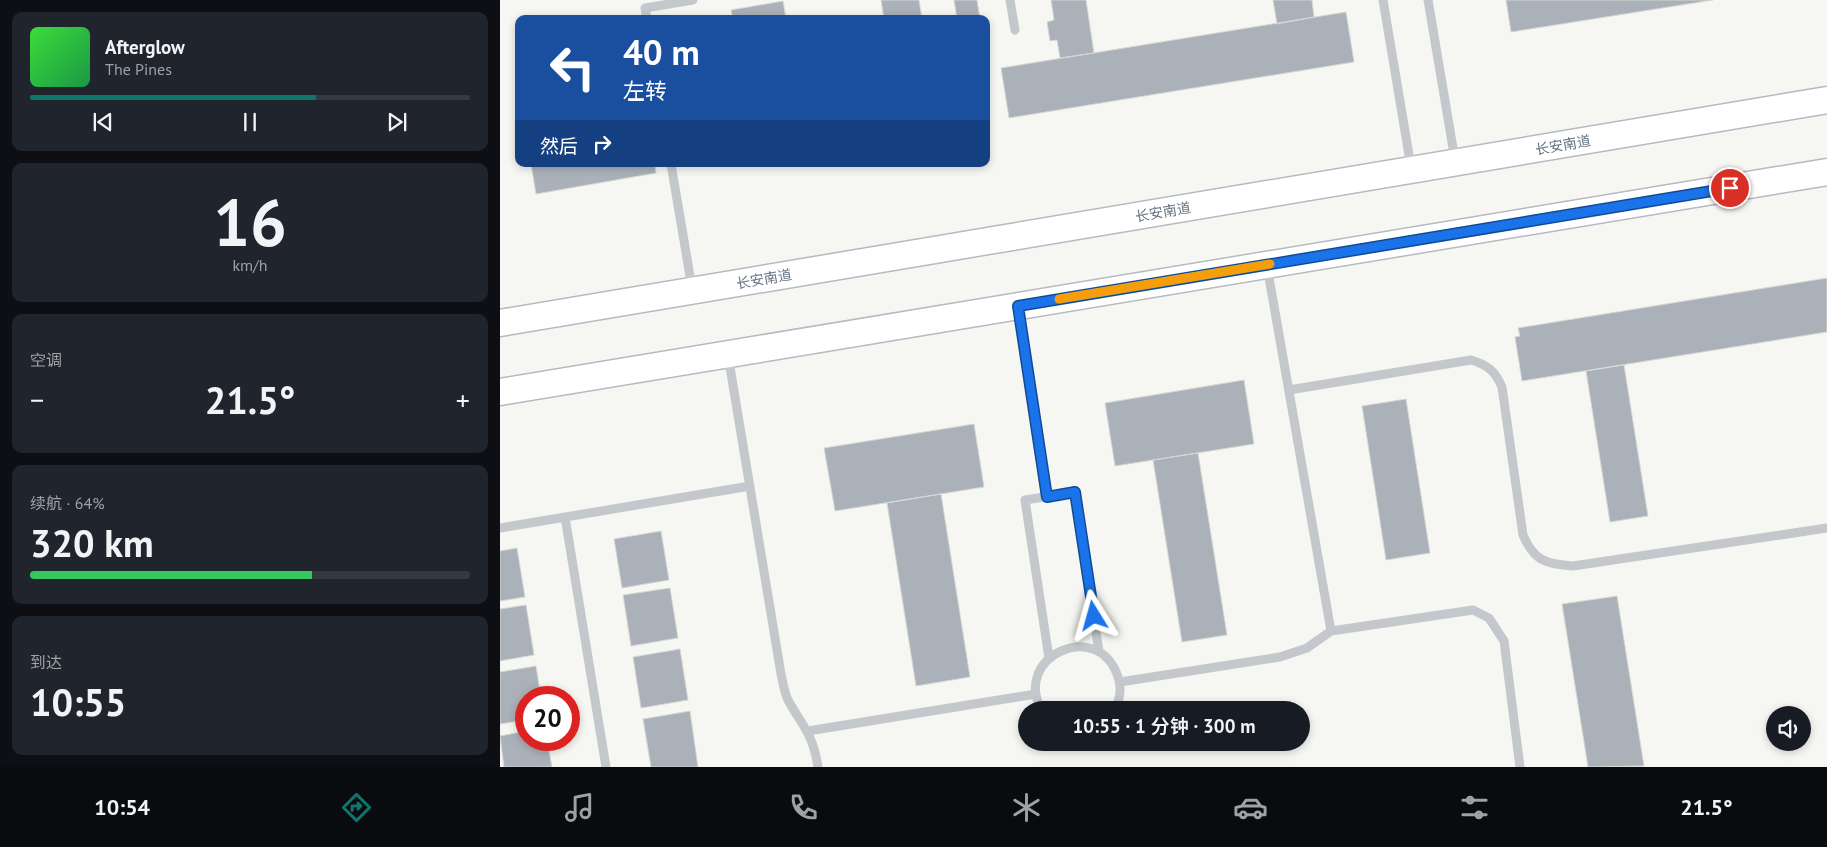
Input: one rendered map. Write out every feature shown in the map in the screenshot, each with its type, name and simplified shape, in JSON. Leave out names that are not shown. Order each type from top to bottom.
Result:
[{"type":"main road","name":"长安南道","points":[[500,323],[1827,100]]},
{"type":"main road","points":[[500,392],[1827,172]]},
{"type":"lane","points":[[647,15],[646,8],[693,0]]},
{"type":"lane","points":[[1010,0],[1015,30]]},
{"type":"lane","points":[[1383,0],[1411,170]]},
{"type":"lane","points":[[1428,0],[1456,162]]},
{"type":"lane","points":[[671,167],[692,291]]},
{"type":"lane","points":[[1267,264],[1331,631]]},
{"type":"lane","points":[[1018,306],[1047,497]]},
{"type":"lane","points":[[728,353],[781,674],[787,698],[808,730],[816,748],[818,767]]},
{"type":"lane","points":[[1289,390],[1471,360],[1484,364],[1496,374],[1502,387],[1523,535],[1529,549],[1542,560],[1553,565],[1573,566],[1827,528]]},
{"type":"lane","points":[[500,528],[750,486]]},
{"type":"lane","points":[[1049,658],[1025,500],[1075,492],[1099,652]]},
{"type":"lane","points":[[565,517],[606,767]]},
{"type":"lane","points":[[1120,682],[1280,657],[1307,648],[1331,631],[1473,610],[1489,618],[1504,642],[1520,767]]},
{"type":"lane","points":[[1039,701],[1036,694],[1036,682],[1040,670],[1049,658],[1065,648],[1076,646],[1099,652],[1109,660],[1120,682],[1120,694],[1117,701]]},
{"type":"lane","points":[[808,730],[1036,694]]},
{"type":"building","points":[[881,0],[919,0],[921,15],[883,15]]},
{"type":"building","points":[[954,0],[977,0],[979,15],[956,15]]},
{"type":"building","points":[[1051,0],[1086,0],[1094,53],[1060,58],[1057,40],[1050,41],[1047,22],[1054,20]]},
{"type":"building","points":[[1273,0],[1312,0],[1314,17],[1277,24]]},
{"type":"building","points":[[1506,0],[1713,0],[1511,32]]},
{"type":"building","points":[[783,1],[785,15],[732,15],[731,10]]},
{"type":"building","points":[[1346,12],[1354,62],[1009,118],[1001,68]]},
{"type":"building","points":[[532,167],[655,167],[656,173],[536,194]]},
{"type":"building","points":[[1827,278],[1827,332],[1522,381],[1515,337],[1520,336],[1518,328]]},
{"type":"building","points":[[1624,365],[1648,516],[1610,522],[1586,371]]},
{"type":"building","points":[[1244,380],[1254,444],[1115,466],[1105,403]]},
{"type":"building","points":[[1406,399],[1430,553],[1386,560],[1362,406]]},
{"type":"building","points":[[974,424],[984,487],[835,511],[824,448]]},
{"type":"building","points":[[1198,453],[1227,635],[1182,642],[1153,460]]},
{"type":"building","points":[[941,494],[970,677],[916,686],[887,503]]},
{"type":"building","points":[[661,531],[669,580],[622,588],[614,539]]},
{"type":"building","points":[[517,548],[525,597],[500,601],[500,551]]},
{"type":"building","points":[[670,588],[678,638],[631,646],[623,595]]},
{"type":"building","points":[[1617,596],[1644,766],[1588,767],[1562,604]]},
{"type":"building","points":[[526,605],[534,655],[500,661],[500,609]]},
{"type":"building","points":[[680,649],[688,700],[641,708],[633,657]]},
{"type":"building","points":[[536,666],[539,686],[515,686],[515,722],[500,724],[500,672]]},
{"type":"building","points":[[690,711],[698,767],[651,767],[643,719]]},
{"type":"building","points":[[515,733],[515,751],[549,751],[552,767],[504,767],[500,736]]},
{"type":"slow traffic","points":[[1059,299],[1270,264]]},
{"type":"route","points":[[1094,616],[1075,492],[1047,497],[1018,306],[1730,188]]}]
